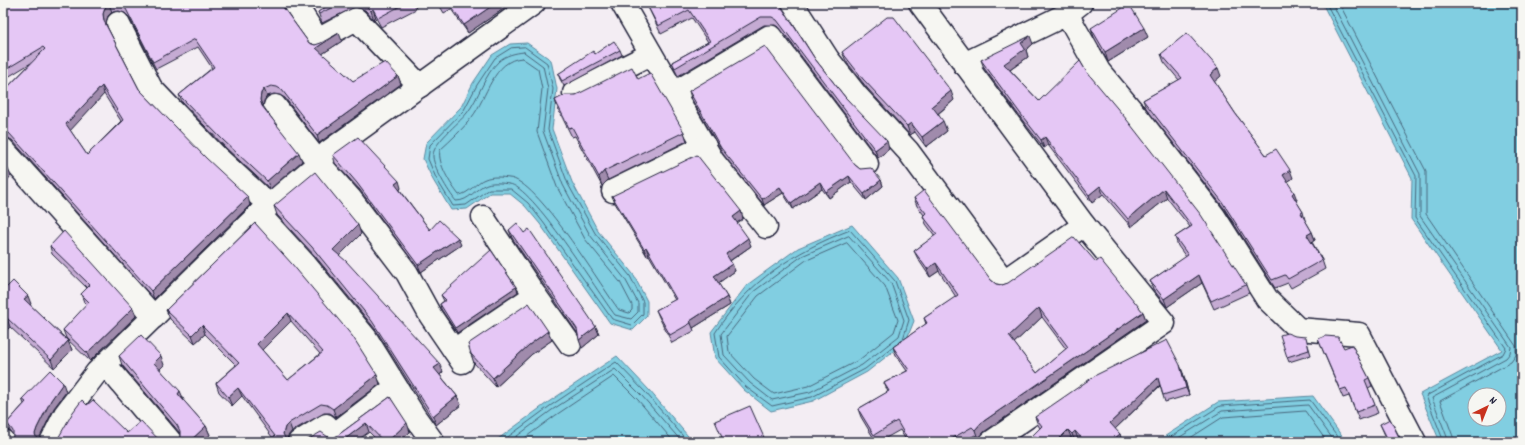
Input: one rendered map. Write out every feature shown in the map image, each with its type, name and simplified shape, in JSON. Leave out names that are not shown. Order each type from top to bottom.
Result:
[{"type":"street","points":[[295,3],[318,40],[356,18],[420,86]]},
{"type":"street","points":[[51,442],[65,414],[105,364],[264,210],[319,163],[328,152],[534,3]]},
{"type":"street","points":[[622,3],[713,161],[766,227]]},
{"type":"street","points":[[792,3],[828,59],[857,96],[908,151],[1004,281],[1084,225]]},
{"type":"street","points":[[920,3],[1084,225],[1164,323],[991,442]]},
{"type":"street","points":[[964,64],[1074,8],[1100,71],[1214,216],[1267,299],[1298,329],[1359,334],[1416,442]]},
{"type":"street","points":[[118,23],[151,88],[217,157],[264,210],[305,264],[366,338],[396,387],[433,442]]},
{"type":"street","points":[[674,93],[770,36],[867,164]]},
{"type":"street","points":[[574,94],[651,54]]},
{"type":"street","points":[[275,106],[319,163],[350,198],[407,273],[430,315],[458,356],[535,295]]},
{"type":"street","points":[[613,191],[705,146]]},
{"type":"street","points":[[3,149],[154,317]]},
{"type":"street","points":[[484,218],[535,295],[570,344]]},
{"type":"street","points":[[105,364],[171,442]]},
{"type":"street","points":[[299,442],[326,425],[334,434],[396,387]]},
{"type":"water","points":[[1322,3],[1522,3],[1522,442],[1440,442],[1420,394],[1502,350],[1411,219],[1412,178]]},
{"type":"water","points":[[527,43],[551,60],[557,89],[552,129],[572,182],[598,231],[633,274],[647,301],[647,316],[633,330],[610,323],[540,224],[525,206],[509,193],[490,193],[467,209],[451,210],[433,180],[423,159],[426,143],[461,107],[473,83],[492,55],[510,44]]},
{"type":"water","points":[[852,225],[898,278],[914,321],[906,341],[867,372],[813,401],[771,411],[744,390],[715,358],[711,332],[747,285],[798,248]]},
{"type":"water","points":[[617,356],[649,390],[693,442],[494,442],[547,403]]},
{"type":"water","points":[[1313,396],[1346,442],[1156,442],[1218,402]]},
{"type":"building","points":[[3,3],[115,3],[109,4],[105,8],[103,14],[104,21],[139,89],[206,158],[248,197],[151,291],[9,133],[3,129],[3,92],[45,49],[43,47],[3,71]],"holes":[[[102,86],[123,120],[87,155],[66,124]]]},
{"type":"building","points":[[117,3],[280,3],[309,43],[315,45],[321,43],[339,33],[316,48],[353,81],[385,62],[398,76],[317,135],[282,90],[271,86],[264,89],[261,93],[260,100],[262,106],[299,153],[267,181],[223,140],[179,95],[214,67],[195,39],[153,62],[126,9]]},
{"type":"building","points":[[332,3],[341,3],[319,14],[318,12]]},
{"type":"building","points":[[363,3],[406,3],[378,18],[373,9],[371,11]]},
{"type":"building","points":[[449,3],[496,3],[464,25]]},
{"type":"building","points":[[646,3],[779,3],[815,59],[845,97],[887,141],[875,150],[777,20],[772,17],[761,17],[675,68],[672,62],[710,41],[689,10],[658,26]]},
{"type":"building","points":[[1129,4],[1144,28],[1105,52],[1091,28]]},
{"type":"building","points":[[887,17],[894,17],[951,91],[932,106],[943,121],[922,137],[911,123],[907,126],[863,79],[842,52]]},
{"type":"building","points":[[1187,33],[1218,68],[1210,75],[1235,113],[1266,155],[1276,149],[1290,170],[1283,175],[1294,192],[1292,194],[1303,212],[1301,213],[1312,232],[1307,235],[1322,260],[1288,279],[1285,275],[1272,280],[1221,200],[1143,100],[1182,78],[1161,54]]},
{"type":"building","points":[[1030,36],[1021,43],[1025,49],[1004,64],[1039,101],[1080,61],[1086,71],[1127,120],[1201,215],[1246,285],[1211,301],[1199,275],[1164,299],[1150,281],[1188,255],[1175,237],[1192,226],[1164,189],[1128,219],[1100,186],[1089,195],[1045,137],[1041,140],[981,60]]},
{"type":"building","points":[[614,41],[620,50],[562,81],[558,74],[593,51],[595,54]]},
{"type":"building","points":[[765,46],[855,165],[860,169],[871,168],[881,180],[864,194],[849,176],[826,192],[820,182],[791,203],[780,187],[762,199],[721,148],[689,91]]},
{"type":"building","points":[[632,67],[638,79],[650,73],[684,132],[604,171],[599,177],[572,127],[569,128],[555,100],[565,95],[576,95]]},
{"type":"building","points":[[358,137],[399,181],[395,184],[430,230],[439,220],[458,238],[418,265],[357,183],[333,155]]},
{"type":"building","points":[[697,155],[741,211],[733,217],[748,238],[726,254],[732,264],[714,276],[727,297],[690,321],[691,323],[670,335],[656,310],[676,299],[646,247],[644,249],[612,196]]},
{"type":"building","points":[[3,163],[8,169],[3,174]]},
{"type":"building","points":[[315,172],[358,225],[333,250],[346,261],[440,364],[434,368],[457,396],[433,416],[372,321],[312,247],[274,206]]},
{"type":"building","points":[[924,190],[991,280],[996,284],[1002,285],[1008,283],[1074,237],[1096,262],[1100,259],[1143,312],[981,423],[975,430],[972,427],[946,442],[909,442],[897,421],[874,435],[858,409],[889,391],[884,383],[909,370],[893,347],[927,323],[924,318],[958,295],[936,263],[927,269],[914,251],[937,234],[923,216],[926,213],[914,198]],"holes":[[[1039,308],[1068,347],[1037,373],[1009,336]]]},
{"type":"building","points":[[255,223],[292,264],[353,337],[377,375],[333,409],[327,405],[321,404],[289,423],[285,427],[283,434],[287,442],[266,442],[275,436],[238,388],[228,397],[216,383],[239,363],[202,325],[192,335],[166,310]],"holes":[[[288,313],[323,352],[288,380],[257,344]]]},
{"type":"building","points":[[517,223],[524,233],[529,229],[596,327],[579,340],[577,329],[509,230]]},
{"type":"building","points":[[64,231],[133,308],[87,353],[63,330],[89,302],[81,294],[90,285],[50,246]]},
{"type":"building","points":[[491,250],[516,287],[455,328],[440,304],[446,300],[441,295]]},
{"type":"building","points":[[13,281],[28,296],[24,299],[68,341],[51,360],[7,318],[3,322],[3,291]]},
{"type":"building","points":[[529,303],[548,331],[529,345],[493,378],[471,354],[468,344]]},
{"type":"building","points":[[1287,333],[1295,336],[1306,337],[1309,350],[1287,357],[1280,335]]},
{"type":"building","points":[[141,335],[161,356],[154,363],[180,391],[178,394],[206,426],[189,442],[177,442],[180,437],[180,431],[177,425],[119,356]]},
{"type":"building","points":[[1325,336],[1338,337],[1344,348],[1352,345],[1369,378],[1365,380],[1375,405],[1356,412],[1346,388],[1340,390],[1318,339]]},
{"type":"building","points":[[1167,340],[1180,365],[1186,388],[1163,395],[1158,378],[1110,423],[1120,434],[1110,442],[1085,442],[1075,431],[1072,434],[1068,430],[1056,442],[1040,442],[1033,435],[1042,426],[1035,417],[1096,375]]},
{"type":"building","points":[[50,370],[63,383],[51,400],[37,428],[35,434],[39,442],[9,442],[13,437],[13,431],[7,423],[26,402],[22,399]]},
{"type":"building","points":[[390,397],[407,423],[387,442],[384,442],[366,423],[341,442],[304,442],[321,432],[328,437],[334,438]]},
{"type":"building","points":[[82,400],[87,405],[93,400],[127,433],[141,421],[161,442],[56,442],[73,412]]},
{"type":"building","points":[[750,406],[766,442],[724,442],[715,421]]},
{"type":"building","points":[[1390,419],[1401,441],[1403,442],[1389,442],[1380,424]]}]
